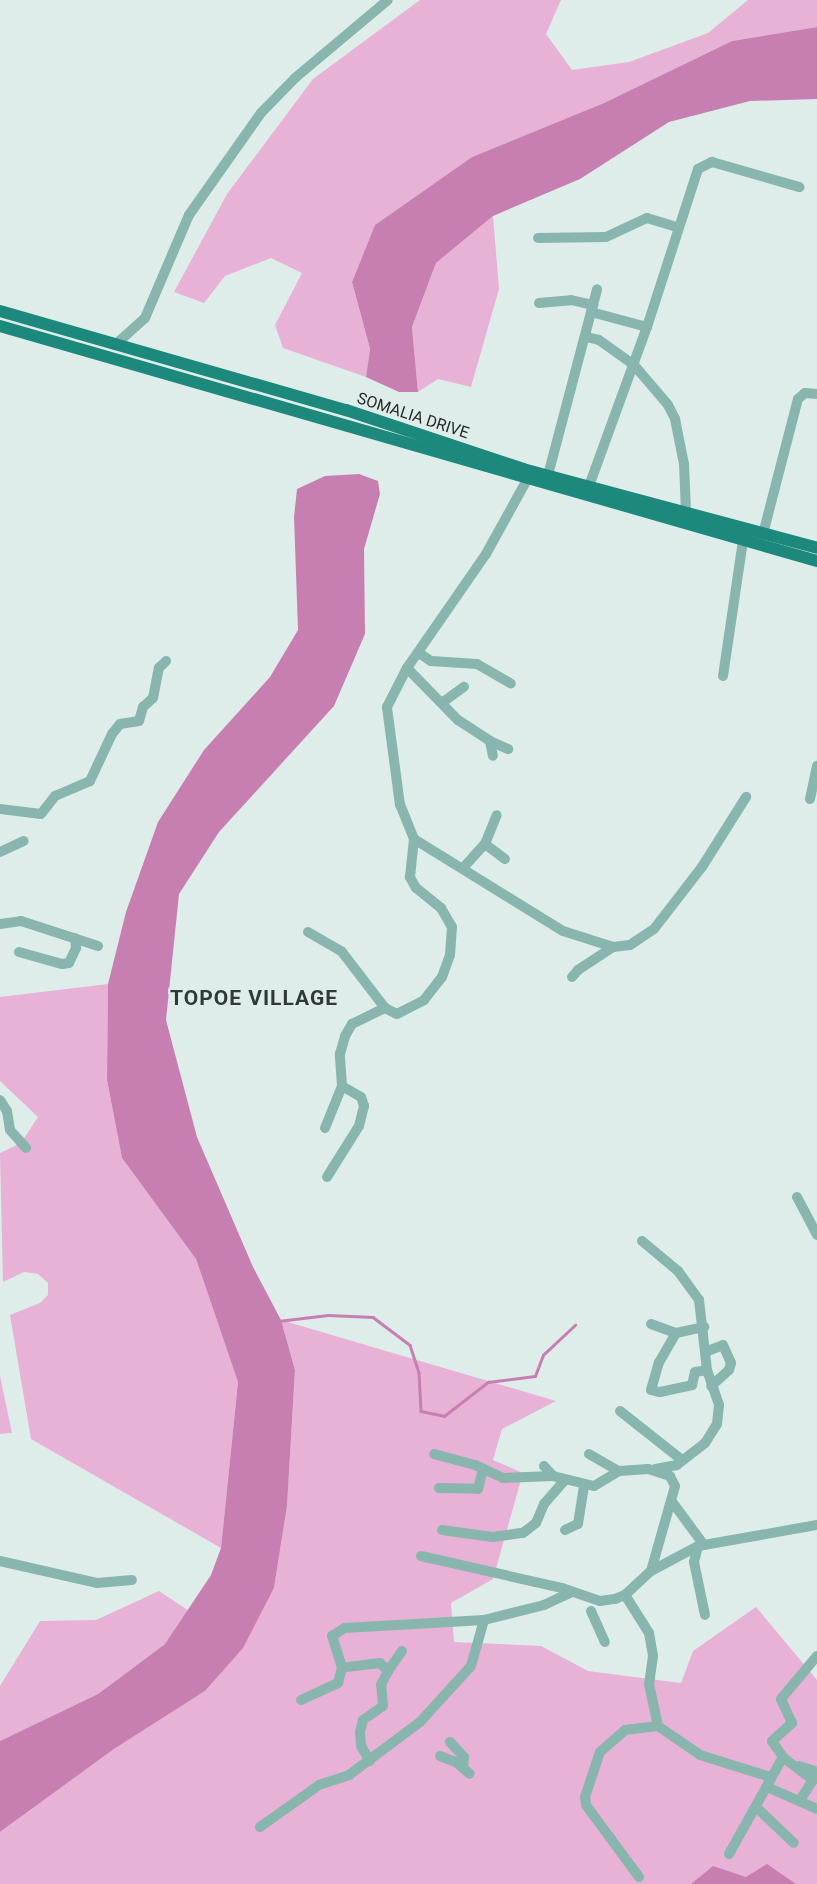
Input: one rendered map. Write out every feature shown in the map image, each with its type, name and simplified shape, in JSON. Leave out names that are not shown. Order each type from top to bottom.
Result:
[{"type":"main road","name":"SOMALIA DRIVE","points":[[0,311],[346,410],[548,475],[817,548]]},
{"type":"main road","name":"SOMALIA DRIVE","points":[[0,326],[817,561]]},
{"type":"street","points":[[115,345],[145,318],[189,215],[261,113],[295,78],[388,0]]},
{"type":"street","points":[[589,486],[648,327],[677,227],[703,163],[712,162],[799,187]]},
{"type":"street","points":[[538,238],[606,237],[647,218],[677,227]]},
{"type":"street","points":[[548,475],[586,337],[597,289]]},
{"type":"street","points":[[538,304],[571,300],[592,309],[648,327]]},
{"type":"street","points":[[586,337],[599,340],[634,365],[675,419],[685,475],[686,512]]},
{"type":"street","points":[[763,534],[798,399],[805,393],[817,394]]},
{"type":"street","points":[[325,1128],[342,1086],[340,1054],[345,1036],[352,1024],[385,1008],[403,1012],[424,1000],[435,990],[450,955],[452,927],[448,917],[410,877],[414,839],[400,805],[387,714],[388,701],[407,668],[486,554],[528,478]]},
{"type":"street","points":[[723,676],[743,540]]},
{"type":"street","points":[[419,653],[431,660],[477,664],[511,684]]},
{"type":"street","points":[[0,809],[41,814],[55,796],[90,781],[112,734],[120,724],[139,721],[143,706],[153,698],[159,668],[166,661]]},
{"type":"street","points":[[407,668],[443,702],[458,720],[490,741],[508,749]]},
{"type":"street","points":[[443,702],[464,687]]},
{"type":"street","points":[[490,741],[493,756]]},
{"type":"street","points":[[810,799],[817,766]]},
{"type":"street","points":[[414,839],[464,867],[490,888],[563,931],[613,947],[630,946],[654,929],[702,867],[746,797]]},
{"type":"street","points":[[464,867],[485,844],[497,815]]},
{"type":"street","points":[[0,852],[24,841]]},
{"type":"street","points":[[485,844],[505,859]]},
{"type":"street","points":[[0,924],[17,920],[98,946]]},
{"type":"street","points":[[308,932],[342,952],[385,1008]]},
{"type":"street","points":[[19,952],[62,964],[69,963],[76,948],[75,938]]},
{"type":"street","points":[[572,978],[578,970],[613,947]]},
{"type":"street","points":[[327,1177],[359,1126],[364,1106],[361,1097],[342,1086]]},
{"type":"street","points":[[0,1100],[7,1111],[10,1130],[26,1148]]},
{"type":"street","points":[[797,1197],[817,1235]]},
{"type":"street","points":[[434,1454],[521,1480],[553,1476],[584,1485],[600,1484],[619,1471],[648,1469],[679,1462],[705,1444],[717,1424],[719,1405],[706,1370],[704,1327],[695,1290],[642,1241]]},
{"type":"street","points":[[651,1324],[676,1333],[704,1327]]},
{"type":"street","points":[[676,1333],[658,1362],[651,1390],[660,1392],[692,1385],[695,1372],[706,1370]]},
{"type":"street","points":[[705,1352],[723,1345],[731,1363],[729,1370],[711,1386]]},
{"type":"street","points":[[620,1411],[679,1462]]},
{"type":"street","points":[[589,1454],[619,1471]]},
{"type":"street","points":[[651,1570],[655,1548],[673,1503],[679,1462]]},
{"type":"street","points":[[544,1466],[553,1476]]},
{"type":"street","points":[[439,1488],[478,1489],[483,1469]]},
{"type":"street","points":[[648,1469],[670,1476],[675,1486]]},
{"type":"street","points":[[442,1530],[493,1537],[523,1533],[536,1523],[544,1504],[565,1480]]},
{"type":"street","points":[[564,1530],[578,1524],[584,1485]]},
{"type":"street","points":[[673,1503],[701,1545]]},
{"type":"street","points":[[421,1556],[572,1592],[600,1601],[624,1595],[651,1570],[701,1545],[817,1525]]},
{"type":"street","points":[[701,1545],[694,1562],[705,1615]]},
{"type":"street","points":[[0,1561],[97,1583],[132,1580]]},
{"type":"street","points":[[301,1700],[338,1683],[342,1668],[332,1641],[336,1630],[484,1620],[544,1605],[572,1592]]},
{"type":"street","points":[[624,1595],[649,1634],[653,1656],[649,1684],[658,1726]]},
{"type":"street","points":[[591,1610],[605,1642]]},
{"type":"street","points":[[260,1827],[319,1785],[349,1775],[420,1722],[464,1676],[480,1643],[484,1620]]},
{"type":"street","points":[[370,1761],[361,1746],[360,1732],[363,1720],[383,1706],[381,1685],[388,1670],[402,1651]]},
{"type":"street","points":[[800,1800],[813,1780],[783,1757],[772,1741],[792,1723],[781,1699],[817,1656]]},
{"type":"street","points":[[342,1668],[380,1663],[388,1670]]},
{"type":"street","points":[[639,1877],[586,1805],[584,1797],[600,1752],[625,1730],[658,1726],[700,1755],[769,1782],[817,1809]]},
{"type":"street","points":[[440,1756],[466,1771],[464,1758],[450,1742]]},
{"type":"street","points":[[728,1854],[783,1757]]},
{"type":"street","points":[[795,1767],[817,1772]]},
{"type":"street","points":[[756,1807],[794,1843]]},
{"type":"shaded area","points":[[420,0],[561,0],[546,34],[572,70],[629,62],[708,33],[748,0],[817,0],[817,27],[732,41],[604,103],[472,157],[375,225],[352,282],[370,349],[366,377],[283,348],[275,325],[302,273],[271,258],[225,276],[204,303],[174,292],[227,194],[313,79]]},
{"type":"shaded area","points":[[817,27],[817,99],[750,101],[669,122],[580,179],[493,216],[436,263],[412,327],[418,392],[399,392],[366,377],[370,349],[352,282],[375,225],[472,157],[604,103],[732,41]]},
{"type":"shaded area","points":[[493,216],[499,289],[471,387],[438,379],[418,392],[412,327],[436,263]]},
{"type":"shaded area","points":[[359,474],[378,481],[380,494],[364,549],[365,634],[334,706],[219,832],[179,894],[166,1020],[197,1137],[253,1267],[281,1320],[295,1370],[287,1506],[274,1588],[243,1648],[205,1691],[114,1749],[0,1832],[0,1741],[98,1694],[165,1644],[211,1575],[221,1548],[238,1382],[196,1259],[122,1158],[107,1080],[108,984],[126,912],[158,822],[204,750],[270,677],[298,630],[294,517],[297,489],[325,476]]},
{"type":"shaded area","points":[[108,984],[107,1080],[122,1158],[196,1259],[238,1382],[221,1548],[31,1439],[10,1315],[40,1303],[48,1295],[48,1283],[38,1274],[24,1272],[3,1282],[0,1153],[21,1143],[38,1117],[0,1081],[0,997]]},
{"type":"shaded area","points":[[281,1320],[556,1401],[502,1429],[493,1460],[523,1473],[493,1579],[451,1603],[454,1642],[541,1646],[588,1671],[681,1683],[693,1651],[756,1607],[817,1680],[817,1884],[0,1884],[0,1832],[114,1749],[205,1691],[243,1647],[274,1588],[287,1506],[295,1370]]},
{"type":"shaded area","points":[[0,1376],[12,1433],[0,1434]]},
{"type":"shaded area","points":[[159,1591],[189,1611],[165,1644],[98,1694],[0,1741],[0,1686],[40,1621],[96,1620]]},
{"type":"shaded area","points":[[767,1864],[796,1884],[691,1884],[713,1866],[746,1877]]},
{"type":"waterway","points":[[278,1321],[328,1315],[373,1317],[410,1345],[419,1373],[421,1411],[444,1416],[488,1382],[535,1376],[543,1355],[575,1325]]},
{"type":"district","name":"TOPOE VILLAGE","points":[[254,998]]}]
